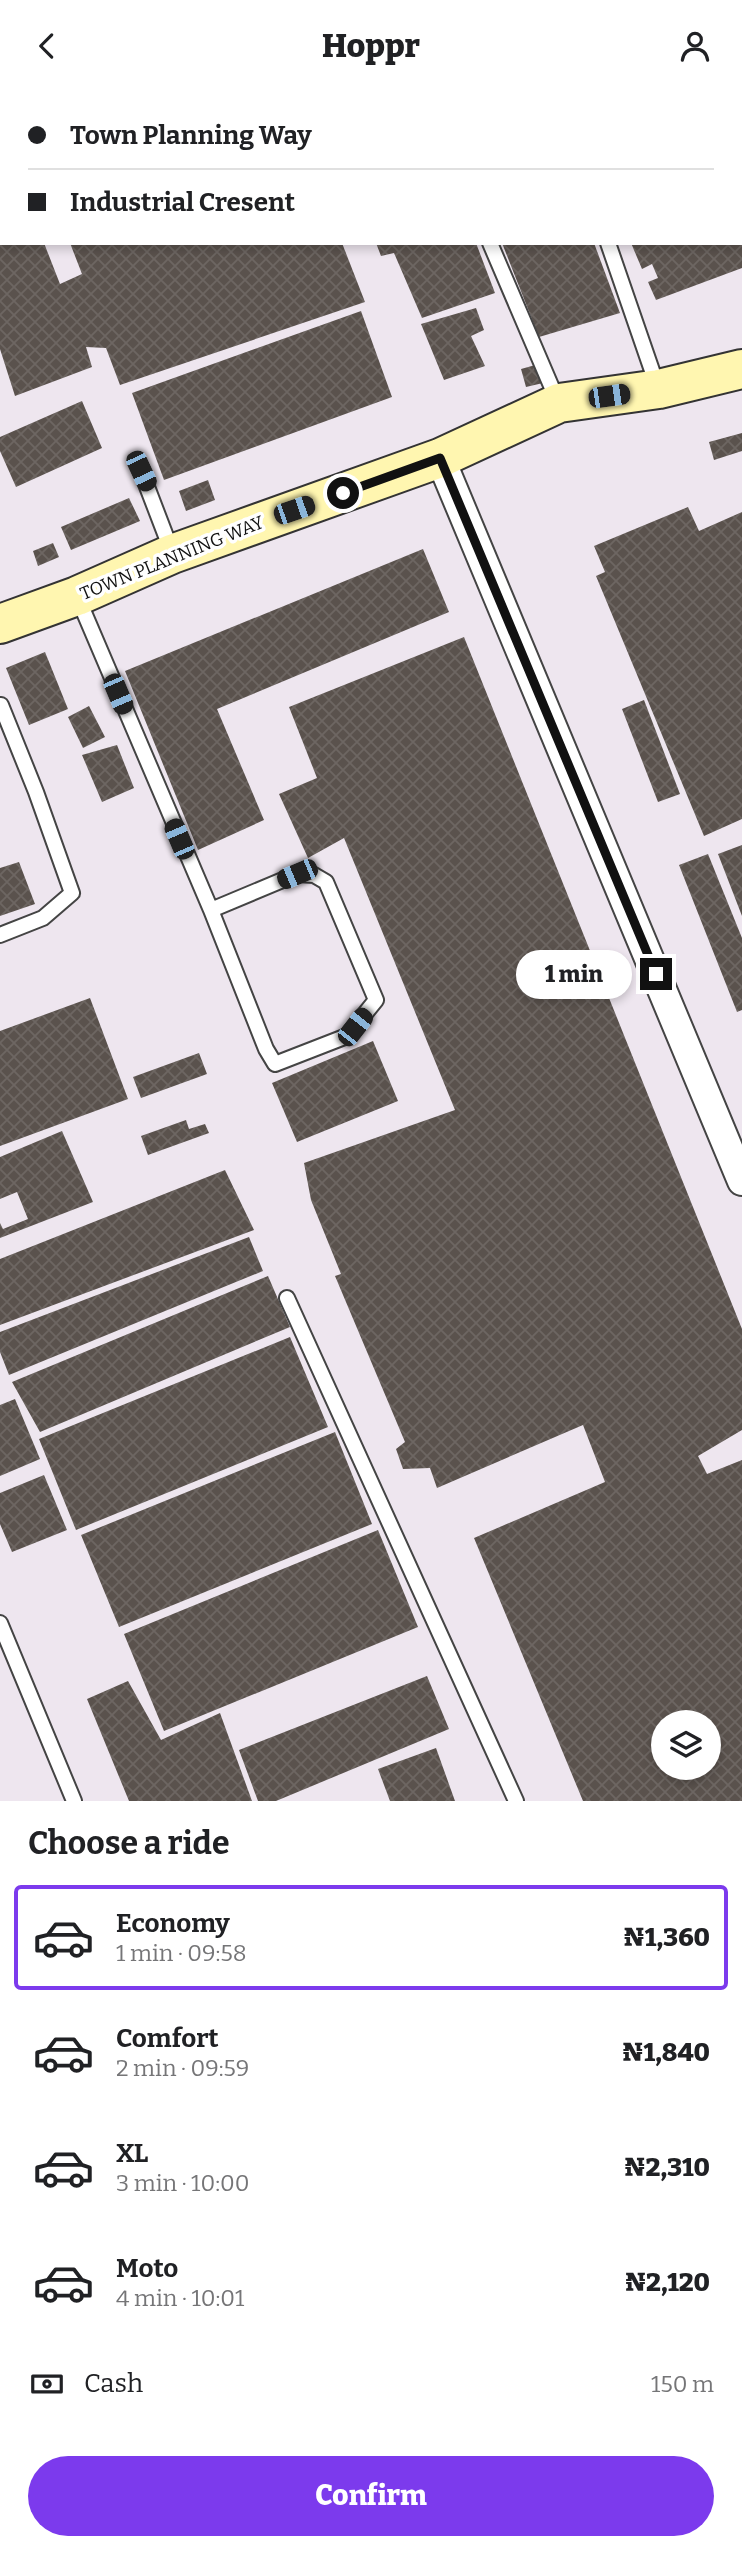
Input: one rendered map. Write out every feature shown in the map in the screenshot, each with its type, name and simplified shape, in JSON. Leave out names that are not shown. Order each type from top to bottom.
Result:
[{"type":"main road","name":"TOWN PLANNING WAY","points":[[0,624],[77,596],[172,554],[440,458],[559,403],[659,389],[742,369]]},
{"type":"street","points":[[440,458],[742,1181]]},
{"type":"lane","points":[[491,245],[559,403]]},
{"type":"lane","points":[[609,245],[659,389]]},
{"type":"lane","points":[[141,471],[172,554]]},
{"type":"lane","points":[[77,596],[275,1064],[346,1036],[376,1000],[326,882],[314,875],[297,874],[211,910]]},
{"type":"lane","points":[[0,705],[36,792],[72,893],[43,918],[0,935]]},
{"type":"lane","points":[[287,1298],[516,1801]]},
{"type":"lane","points":[[0,1623],[74,1801]]},
{"type":"shaded area","points":[[0,245],[742,245],[742,1801],[0,1801]]},
{"type":"building","points":[[0,245],[45,245],[60,284],[82,274],[71,245],[343,245],[365,302],[120,385],[106,348],[86,347],[92,367],[15,396],[0,349]]},
{"type":"building","points":[[377,245],[477,245],[495,293],[422,318],[394,253],[381,256]]},
{"type":"building","points":[[503,245],[595,245],[620,313],[539,337]]},
{"type":"building","points":[[632,245],[742,245],[742,268],[656,300],[648,282],[658,278],[652,264],[642,269]]},
{"type":"building","points":[[476,308],[484,330],[471,336],[485,366],[444,380],[421,324]]},
{"type":"building","points":[[361,311],[392,397],[164,480],[132,393]]},
{"type":"building","points":[[539,364],[543,383],[526,387],[521,369]]},
{"type":"building","points":[[82,401],[102,448],[16,487],[0,451],[0,437]]},
{"type":"building","points":[[742,433],[742,451],[714,460],[709,442]]},
{"type":"building","points":[[208,480],[215,500],[186,511],[179,491]]},
{"type":"building","points":[[129,498],[140,521],[71,550],[61,527]]},
{"type":"building","points":[[688,507],[699,531],[742,512],[742,819],[704,836],[596,576],[605,572],[594,546]]},
{"type":"building","points":[[53,543],[59,557],[38,566],[33,551]]},
{"type":"building","points":[[423,549],[449,612],[217,709],[264,820],[198,850],[125,671]]},
{"type":"building","points":[[464,637],[742,1329],[742,1430],[698,1456],[707,1474],[742,1460],[742,1801],[583,1801],[474,1538],[605,1482],[583,1425],[437,1488],[430,1468],[403,1469],[396,1449],[405,1442],[335,1276],[341,1274],[311,1200],[304,1163],[455,1110],[344,838],[308,858],[279,794],[317,778],[289,707]]},
{"type":"building","points":[[45,652],[68,709],[29,725],[6,668]]},
{"type":"building","points":[[644,700],[680,794],[658,802],[622,709]]},
{"type":"building","points":[[89,706],[105,737],[83,748],[68,717]]},
{"type":"building","points":[[117,745],[134,788],[102,802],[82,755]]},
{"type":"building","points":[[742,845],[742,916],[718,854]]},
{"type":"building","points":[[708,854],[742,938],[742,1010],[737,1012],[679,865]]},
{"type":"building","points":[[19,862],[35,904],[0,916],[0,868]]},
{"type":"building","points":[[90,998],[128,1099],[0,1146],[0,1031]]},
{"type":"building","points":[[373,1041],[398,1101],[297,1142],[272,1083]]},
{"type":"building","points":[[199,1053],[207,1074],[141,1098],[133,1077]]},
{"type":"building","points":[[186,1120],[189,1129],[205,1124],[209,1133],[148,1155],[141,1136]]},
{"type":"building","points":[[62,1131],[93,1202],[0,1238],[0,1223],[3,1229],[28,1219],[17,1192],[0,1199],[0,1157]]},
{"type":"building","points":[[225,1170],[254,1230],[0,1325],[0,1259]]},
{"type":"building","points":[[249,1237],[263,1271],[9,1375],[0,1352],[0,1332]]},
{"type":"building","points":[[268,1276],[290,1327],[40,1432],[12,1382]]},
{"type":"building","points":[[290,1337],[328,1427],[76,1530],[39,1439]]},
{"type":"building","points":[[15,1399],[40,1459],[0,1476],[0,1405]]},
{"type":"building","points":[[335,1432],[372,1524],[119,1627],[81,1535]]},
{"type":"building","points":[[44,1475],[67,1530],[12,1552],[0,1524],[0,1493]]},
{"type":"building","points":[[378,1530],[418,1627],[164,1731],[124,1634]]},
{"type":"building","points":[[427,1676],[449,1729],[276,1801],[258,1801],[239,1750]]},
{"type":"building","points":[[128,1681],[161,1740],[220,1713],[252,1801],[129,1801],[87,1699]]},
{"type":"building","points":[[436,1748],[455,1801],[390,1801],[378,1769]]},
{"type":"route","points":[[343,493],[440,458],[656,974]]}]
